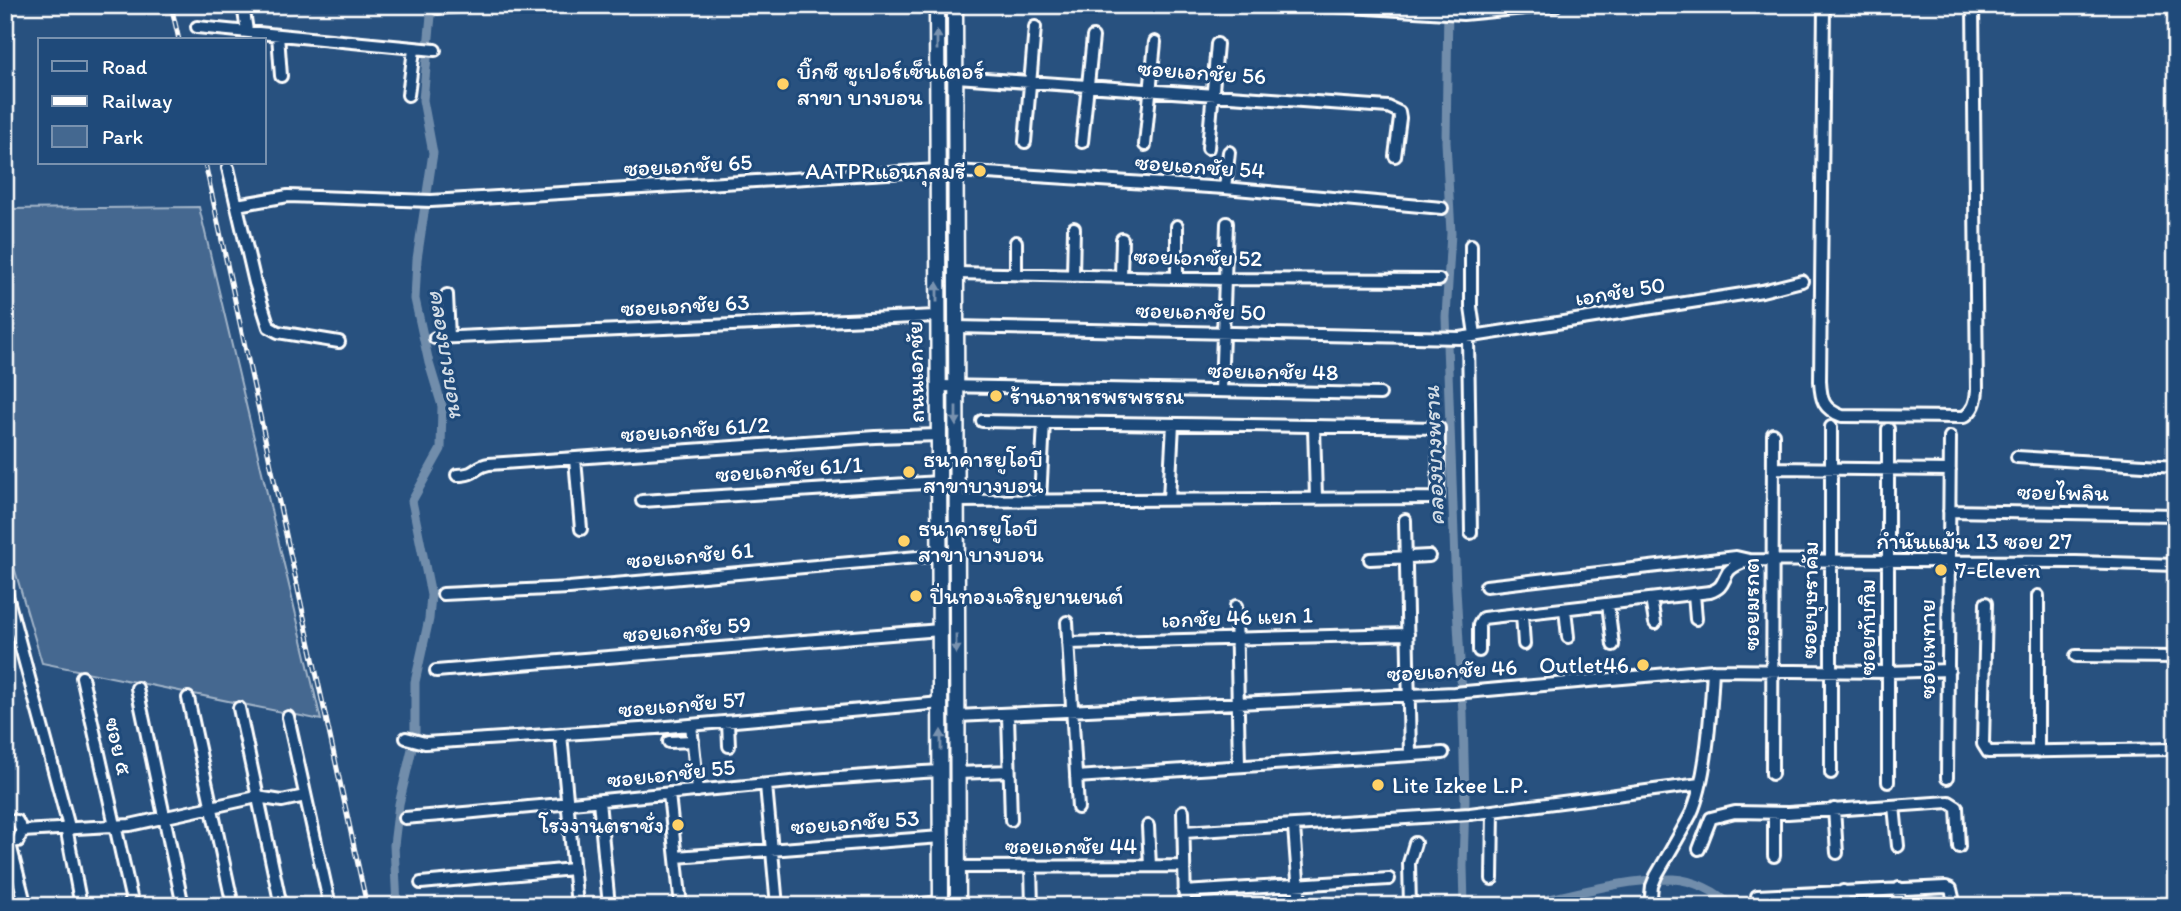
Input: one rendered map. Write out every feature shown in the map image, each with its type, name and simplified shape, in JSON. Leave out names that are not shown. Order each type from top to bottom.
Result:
[{"type":"main road","name":"ถนนเอกชัย","points":[[937,5],[941,904]]},
{"type":"main road","name":"ถนนเอกชัย","points":[[955,5],[958,906]]},
{"type":"main road","points":[[941,867],[958,867]]},
{"type":"street","points":[[243,5],[247,31]]},
{"type":"street","points":[[438,8],[470,5]]},
{"type":"street","points":[[1318,5],[1463,14],[1556,5]]},
{"type":"street","points":[[1824,5],[1821,401],[1827,409],[1842,416],[1964,417],[1971,412],[1976,402],[1977,390],[1973,5]]},
{"type":"street","points":[[1025,142],[1035,26]]},
{"type":"street","points":[[197,27],[435,50]]},
{"type":"street","points":[[278,35],[281,76]]},
{"type":"street","points":[[1083,142],[1093,37]]},
{"type":"street","points":[[1145,145],[1155,42]]},
{"type":"street","points":[[1208,148],[1217,44]]},
{"type":"street","points":[[408,95],[416,50]]},
{"type":"street","name":"ซอยเอกชัย 56","points":[[956,78],[1151,89],[1395,109],[1400,118],[1395,156]]},
{"type":"street","points":[[1225,188],[1228,152]]},
{"type":"street","points":[[228,169],[268,327],[278,332],[338,342]]},
{"type":"street","name":"ซอยเอกชัย 65","points":[[237,205],[288,196],[440,200],[937,170]]},
{"type":"street","name":"ซอยเอกชัย 54","points":[[956,171],[1225,188],[1441,208]]},
{"type":"street","points":[[1221,390],[1227,223]]},
{"type":"street","points":[[1177,226],[1177,277]]},
{"type":"street","points":[[1073,276],[1074,228]]},
{"type":"street","points":[[1121,276],[1122,239]]},
{"type":"street","points":[[1016,242],[1016,274]]},
{"type":"street","points":[[1471,245],[1468,337],[1471,533]]},
{"type":"street","name":"ซอยเอกชัย 52","points":[[956,273],[1224,279],[1439,280]]},
{"type":"street","name":"เอกชัย 50","points":[[1445,337],[1468,337],[1762,291],[1802,281]]},
{"type":"street","points":[[447,295],[449,337]]},
{"type":"street","name":"ซอยเอกชัย 63","points":[[435,338],[937,316]]},
{"type":"street","name":"ซอยเอกชัย 50","points":[[956,327],[1445,337]]},
{"type":"street","name":"ซอยเอกชัย 48","points":[[939,386],[1380,394]]},
{"type":"street","points":[[956,502],[1438,498],[1439,428],[982,421]]},
{"type":"street","points":[[1040,500],[1044,422]]},
{"type":"street","points":[[1169,499],[1173,424]]},
{"type":"street","points":[[1314,426],[1316,498]]},
{"type":"street","name":"ซอยบุษราคัม","points":[[1830,773],[1831,427]]},
{"type":"street","name":"ซอยทับทิม","points":[[1888,429],[1888,782]]},
{"type":"street","name":"ซอยมรกต","points":[[1772,774],[1773,434]]},
{"type":"street","name":"ซอยเอกชัย 61/2","points":[[457,475],[470,475],[484,465],[876,437],[939,435]]},
{"type":"street","name":"ซอยเพทาย","points":[[1947,778],[1950,436]]},
{"type":"street","points":[[2017,457],[2176,467]]},
{"type":"street","points":[[575,459],[581,529]]},
{"type":"street","points":[[1773,468],[1950,470]]},
{"type":"street","name":"ซอยเอกชัย 61/1","points":[[642,501],[939,482]]},
{"type":"street","name":"ซอยไพลิน","points":[[1949,511],[2176,516]]},
{"type":"street","points":[[1405,520],[1410,755]]},
{"type":"street","name":"ซอยเอกชัย 61","points":[[443,594],[569,588],[940,555]]},
{"type":"street","points":[[1370,559],[1429,556]]},
{"type":"street","name":"กำนันแม้น 13 ซอย 27","points":[[1486,586],[1736,557],[1749,561],[2176,565]]},
{"type":"street","points":[[1479,651],[1480,620],[1718,589],[1723,585],[1729,571],[1749,561]]},
{"type":"street","points":[[5,588],[68,827],[81,906]]},
{"type":"street","points":[[1695,594],[1696,619]]},
{"type":"street","points":[[2038,596],[2038,752]]},
{"type":"street","points":[[1651,599],[1655,622]]},
{"type":"street","points":[[1986,603],[1983,744],[1989,752],[2176,749]]},
{"type":"street","points":[[1608,604],[1613,645]]},
{"type":"street","points":[[1236,606],[1239,766]]},
{"type":"street","points":[[1565,609],[1568,637]]},
{"type":"street","points":[[1522,614],[1524,644]]},
{"type":"street","points":[[1067,622],[1078,808]]},
{"type":"street","name":"ซอยเอกชัย 59","points":[[436,671],[940,629]]},
{"type":"street","name":"เอกชัย 46 แยก 1","points":[[1068,643],[1408,634]]},
{"type":"street","points":[[2076,656],[2176,657]]},
{"type":"street","points":[[1650,901],[1656,876],[1691,813],[1700,784],[1711,712],[1713,670]]},
{"type":"street","name":"ซอยเอกชัย 46","points":[[957,716],[1454,693],[1713,670],[1949,670]]},
{"type":"street","name":"ซอย ๕","points":[[82,677],[133,906]]},
{"type":"street","points":[[137,688],[183,906]]},
{"type":"street","points":[[188,698],[233,906]]},
{"type":"street","name":"ซอยเอกชัย 57","points":[[406,738],[425,743],[691,725],[941,703]]},
{"type":"street","points":[[239,708],[281,906]]},
{"type":"street","points":[[1008,715],[1011,820]]},
{"type":"street","points":[[288,718],[330,906]]},
{"type":"street","points":[[728,722],[730,746]]},
{"type":"street","points":[[691,725],[698,791]]},
{"type":"street","points":[[561,734],[577,906]]},
{"type":"street","points":[[669,743],[693,741]]},
{"type":"street","points":[[1076,777],[1443,753]]},
{"type":"street","name":"ซอยเอกชัย 55","points":[[405,818],[865,775],[941,771]]},
{"type":"street","points":[[958,774],[1009,771]]},
{"type":"street","points":[[1184,832],[1468,814],[1700,784]]},
{"type":"street","points":[[766,785],[777,906]]},
{"type":"street","points":[[669,794],[681,906]]},
{"type":"street","points":[[22,831],[130,825],[257,797],[282,801],[305,796]]},
{"type":"street","points":[[599,801],[609,906]]},
{"type":"street","points":[[1691,813],[1711,818],[1735,812],[1774,813],[1954,804],[1957,807],[1959,847]]},
{"type":"street","points":[[1895,806],[1898,846]]},
{"type":"street","points":[[1834,809],[1837,853]]},
{"type":"street","points":[[1183,811],[1185,906]]},
{"type":"street","points":[[1492,879],[1493,811]]},
{"type":"street","points":[[1774,813],[1774,856]]},
{"type":"street","points":[[6,818],[16,821],[22,831]]},
{"type":"street","points":[[1699,849],[1711,818]]},
{"type":"street","points":[[1148,826],[1150,866]]},
{"type":"street","points":[[1294,827],[1300,906]]},
{"type":"street","points":[[22,831],[18,841],[8,844],[24,899]]},
{"type":"street","name":"ซอยเอกชัย 53","points":[[677,857],[942,837]]},
{"type":"street","points":[[1410,906],[1409,863],[1415,843]]},
{"type":"street","name":"ซอยเอกชัย 44","points":[[958,867],[1184,866]]},
{"type":"street","points":[[1031,868],[1032,906]]},
{"type":"street","points":[[421,883],[573,869]]},
{"type":"street","points":[[1184,892],[1390,879]]},
{"type":"street","points":[[1758,896],[1789,900],[1843,891],[1946,887],[1954,894],[1955,906]]},
{"type":"street","points":[[1899,888],[1900,906]]},
{"type":"street","points":[[1843,891],[1844,906]]},
{"type":"street","points":[[900,906],[941,904]]},
{"type":"green space","points":[[199,207],[321,720],[42,663],[5,536],[5,209]]},
{"type":"waterway","name":"คลองบางบอน","points":[[397,906],[394,845],[399,804],[415,736],[415,682],[429,619],[431,595],[412,501],[441,449],[442,406],[415,299],[417,259],[433,153],[423,100],[432,5]]},
{"type":"waterway","name":"คลองบางพราน","points":[[1448,5],[1446,142],[1451,233],[1446,317],[1463,713],[1464,906]]},
{"type":"waterway","points":[[1518,906],[1614,885],[1673,879],[1704,887],[1730,906]]},
{"type":"railway","points":[[171,5],[179,38]]},
{"type":"railway","points":[[205,164],[367,906]]},
{"type":"place","name":"บิ๊กซี ซูเปอร์เซ็นเตอร์ สาขา บางบอน","points":[[783,84]]},
{"type":"place","name":"AATPRแอนกุสมรี","points":[[980,171]]},
{"type":"place","name":"ร้านอาหารพรพรรณ","points":[[996,396]]},
{"type":"place","name":"ธนาคารยูโอบี สาขาบางบอน","points":[[909,472]]},
{"type":"place","name":"ธนาคารยูโอบี สาขา บางบอน","points":[[904,541]]},
{"type":"place","name":"7-Eleven","points":[[1941,570]]},
{"type":"place","name":"ปิ่นทองเจริญยานยนต์","points":[[916,596]]},
{"type":"place","name":"Outlet46","points":[[1643,665]]},
{"type":"place","name":"Lite Izkee L.P.","points":[[1378,785]]},
{"type":"place","name":"โรงงานตราชั่ง","points":[[678,825]]}]
